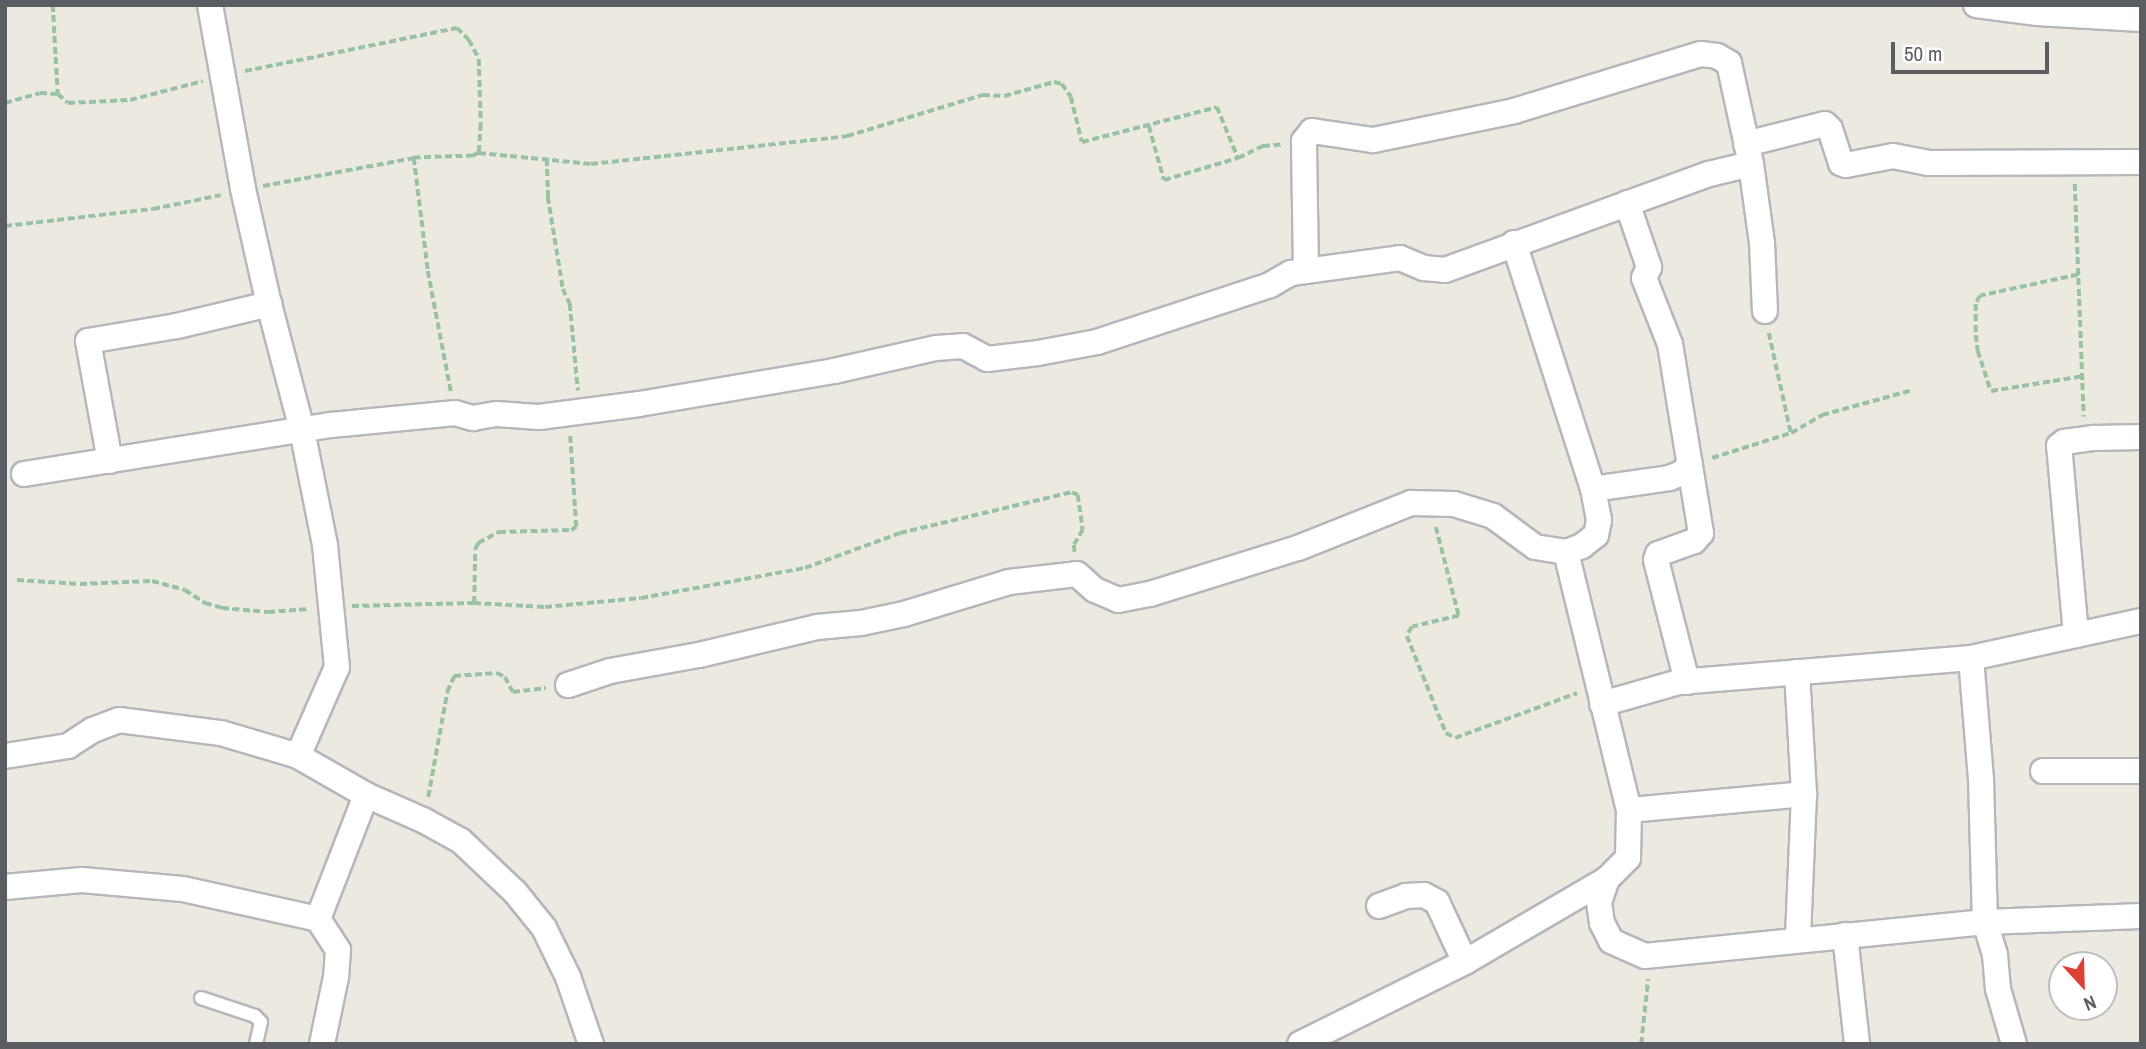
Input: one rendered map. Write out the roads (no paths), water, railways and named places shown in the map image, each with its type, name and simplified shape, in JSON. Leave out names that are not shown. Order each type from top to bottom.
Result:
[{"type":"street","points":[[210,5],[243,189],[269,304],[302,429],[325,545],[337,667],[298,756]]},
{"type":"street","points":[[1976,5],[2141,19]]},
{"type":"street","points":[[1306,271],[1304,141],[1312,131],[1373,141],[1514,111],[1701,54],[1717,55],[1729,63],[1748,154],[1762,243],[1765,311]]},
{"type":"street","points":[[24,474],[302,429],[455,412],[473,418],[496,414],[539,417],[834,371],[936,348],[963,346],[988,359],[1097,342],[1270,285],[1291,273],[1400,258],[1424,268],[1445,270],[1709,174],[1748,154],[1825,124],[1830,129],[1841,163],[1846,165],[1893,156],[1928,163],[2141,162]]},
{"type":"street","points":[[1627,203],[1649,267],[1644,278],[1670,344],[1701,533],[1694,541],[1658,554],[1656,560],[1687,682]]},
{"type":"street","points":[[568,685],[610,671],[699,655],[817,628],[904,614],[1009,582],[1077,574],[1095,590],[1118,600],[1150,594],[1298,548],[1410,503],[1454,504],[1493,516],[1535,547],[1566,552],[1582,546],[1596,535],[1599,520],[1593,489],[1514,243]]},
{"type":"street","points":[[110,461],[88,341],[177,326],[269,304]]},
{"type":"street","points":[[2076,635],[2057,453],[2064,442],[2141,437]]},
{"type":"street","points":[[1593,489],[1669,478],[1682,473],[1690,464]]},
{"type":"street","points":[[1300,1044],[1465,962],[1607,879],[1628,858],[1629,810],[1566,552]]},
{"type":"street","points":[[1600,694],[1687,682],[1971,657],[2141,621]]},
{"type":"street","points":[[1971,657],[1982,779],[1985,922],[1995,955],[1998,989],[2014,1044]]},
{"type":"street","points":[[1797,672],[1804,794],[1798,940]]},
{"type":"street","points":[[5,756],[68,746],[93,730],[119,720],[221,733],[298,756],[366,795],[424,820],[461,841],[516,892],[544,928],[568,978],[592,1044]]},
{"type":"street","points":[[2043,771],[2141,771]]},
{"type":"street","points":[[1629,810],[1804,794]]},
{"type":"street","points":[[318,919],[366,795]]},
{"type":"street","points":[[1607,879],[1599,902],[1602,923],[1611,941],[1645,956],[1985,922],[2141,916]]},
{"type":"street","points":[[5,887],[82,880],[183,889],[318,919],[338,950],[322,1044]]},
{"type":"street","points":[[1379,906],[1406,896],[1424,895],[1437,902],[1465,962]]},
{"type":"street","points":[[1845,935],[1857,1044]]},
{"type":"lane","points":[[201,998],[255,1016],[261,1023],[256,1044]]}]
